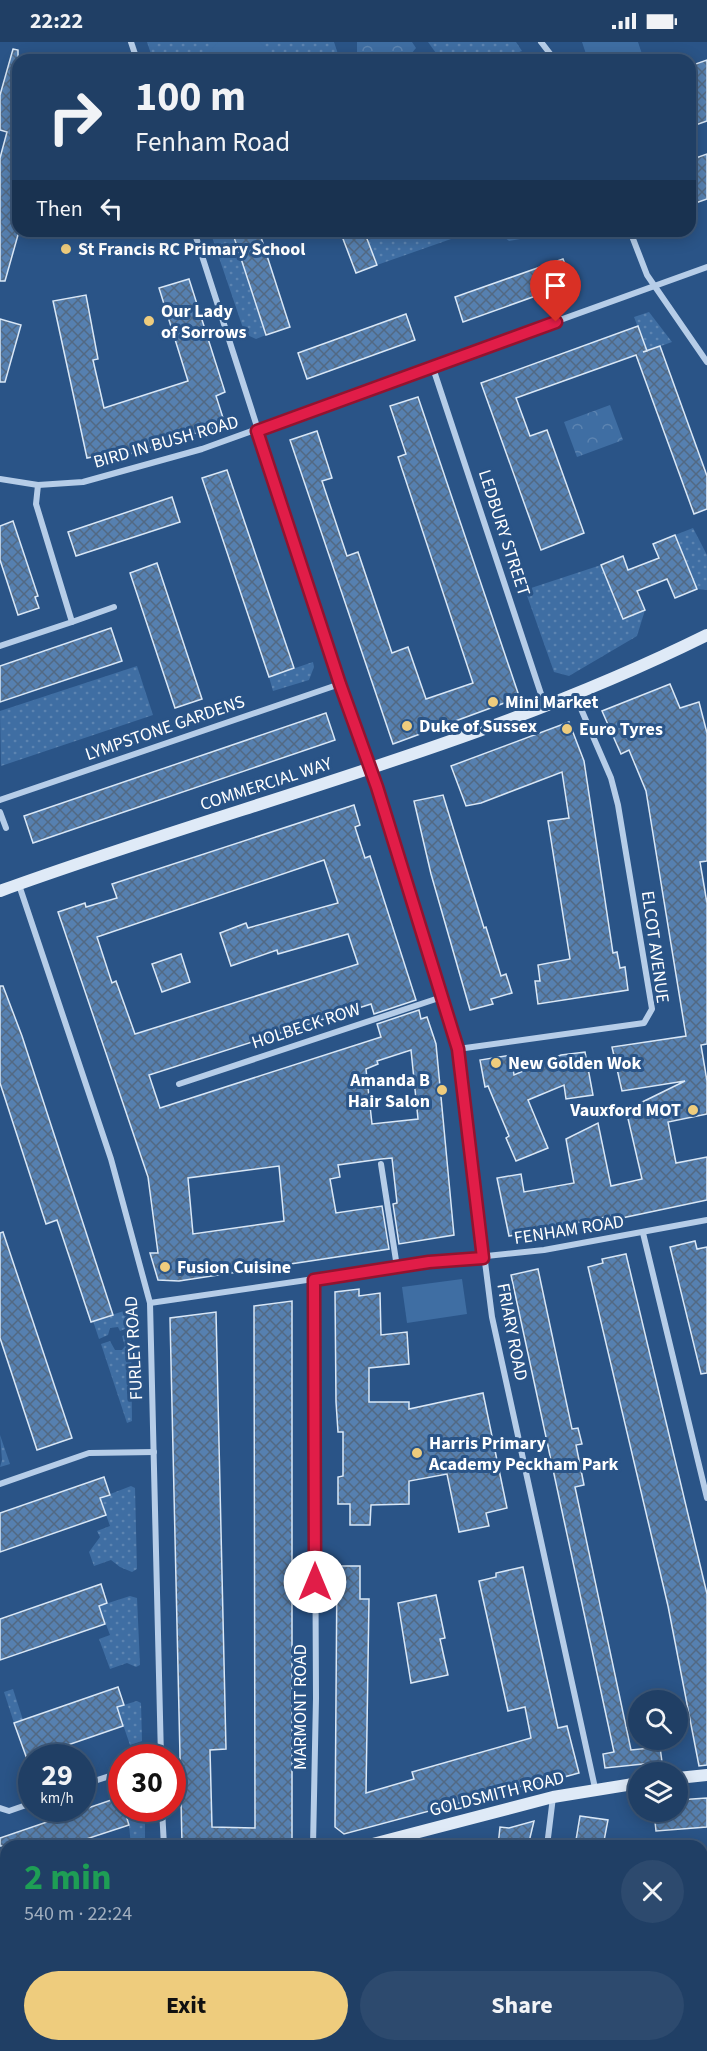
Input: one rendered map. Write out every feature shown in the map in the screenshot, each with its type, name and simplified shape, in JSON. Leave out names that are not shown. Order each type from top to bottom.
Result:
[{"type":"street","points":[[541,42],[550,54]]},
{"type":"street","name":"FRIARY ROAD","points":[[196,237],[340,684],[377,787],[458,1049],[492,1317],[595,1788]]},
{"type":"street","points":[[632,237],[647,275],[707,362]]},
{"type":"street","name":"BIRD IN BUSH ROAD","points":[[0,479],[38,485],[82,482],[257,431],[707,267]]},
{"type":"street","name":"LEDBURY STREET","points":[[433,368],[546,707]]},
{"type":"street","points":[[38,485],[36,504],[72,622]]},
{"type":"street","points":[[0,646],[114,607]]},
{"type":"street","name":"COMMERCIAL WAY","points":[[0,891],[463,739],[575,695],[707,635]]},
{"type":"street","name":"LYMPSTONE GARDENS","points":[[0,800],[340,684]]},
{"type":"street","name":"ELCOT AVENUE","points":[[458,1049],[644,1023],[652,1009],[618,805],[611,778],[575,695]]},
{"type":"street","points":[[0,812],[6,828]]},
{"type":"street","name":"FURLEY ROAD","points":[[19,884],[111,1160],[150,1303],[161,1744]]},
{"type":"street","name":"HOLBECK ROW","points":[[179,1084],[442,997]]},
{"type":"street","points":[[381,1164],[397,1267]]},
{"type":"street","name":"FENHAM ROAD","points":[[150,1303],[397,1267],[483,1258],[643,1233],[707,1220]]},
{"type":"street","points":[[643,1233],[707,1498]]},
{"type":"street","name":"MARMONT ROAD","points":[[313,1840],[316,1698],[314,1280]]},
{"type":"street","points":[[0,1484],[89,1453],[154,1452]]},
{"type":"street","points":[[688,1778],[707,1775]]},
{"type":"street","name":"GOLDSMITH ROAD","points":[[388,1840],[553,1797],[595,1788],[628,1784]]},
{"type":"street","points":[[548,1840],[553,1797]]},
{"type":"street","points":[[0,1808],[9,1811],[18,1808]]},
{"type":"street","points":[[163,1822],[164,1840]]},
{"type":"green space","points":[[147,42],[334,42],[338,54],[151,54]]},
{"type":"green space","points":[[218,42],[259,42],[273,54],[207,54]]},
{"type":"green space","points":[[357,42],[412,42],[416,48],[411,54],[357,54]]},
{"type":"green space","points":[[428,42],[516,42],[522,51],[514,54],[437,54]]},
{"type":"green space","points":[[582,42],[638,42],[642,54],[586,54]]},
{"type":"green space","points":[[212,237],[234,237],[266,335],[256,339],[245,334]]},
{"type":"green space","points":[[370,237],[450,237],[451,239],[377,265],[368,240]]},
{"type":"green space","points":[[504,237],[522,237],[520,239],[509,241]]},
{"type":"green space","points":[[649,312],[672,342],[647,351],[634,317]]},
{"type":"green space","points":[[610,405],[623,440],[577,457],[564,422]]},
{"type":"green space","points":[[693,528],[707,555],[707,590],[697,589],[675,535]]},
{"type":"green space","points":[[601,565],[623,619],[645,610],[637,636],[569,676],[554,672],[525,590]]},
{"type":"green space","points":[[313,662],[314,667],[309,680],[273,691],[269,677]]},
{"type":"green space","points":[[137,666],[153,715],[1,766],[0,711]]},
{"type":"green space","points":[[462,1279],[467,1314],[407,1323],[402,1287]]},
{"type":"green space","points":[[127,1310],[130,1327],[120,1331],[118,1327],[110,1328],[108,1335],[99,1339],[93,1321]]},
{"type":"green space","points":[[131,1333],[132,1421],[127,1423],[101,1344],[110,1341],[115,1350],[122,1350],[125,1346],[122,1336]]},
{"type":"green space","points":[[0,1435],[10,1464],[0,1467],[2,1460]]},
{"type":"green space","points":[[131,1486],[135,1488],[137,1569],[132,1572],[111,1560],[94,1566],[89,1552],[100,1537],[97,1531],[110,1526],[100,1498]]},
{"type":"green space","points":[[130,1596],[137,1598],[140,1665],[136,1667],[127,1663],[110,1669],[99,1639],[110,1635],[99,1606]]},
{"type":"green space","points":[[13,1689],[23,1720],[14,1723],[4,1692]]},
{"type":"green space","points":[[137,1701],[141,1703],[142,1741],[130,1744],[117,1707]]},
{"type":"green space","points":[[128,1822],[145,1822],[145,1840],[130,1840]]},
{"type":"building","points":[[13,49],[18,50],[18,54],[12,54],[12,237],[17,237],[5,281],[0,281],[0,158],[7,132],[0,130],[0,95]]},
{"type":"building","points":[[707,60],[707,121],[696,125],[696,64]]},
{"type":"building","points":[[707,154],[707,199],[696,203],[696,158]]},
{"type":"building","points":[[234,237],[261,237],[290,327],[266,335]]},
{"type":"building","points":[[342,237],[366,237],[377,265],[356,273]]},
{"type":"building","points":[[563,259],[572,283],[463,322],[455,297]]},
{"type":"building","points":[[189,279],[225,392],[216,396],[225,424],[126,455],[124,450],[87,458],[53,301],[86,295],[98,359],[93,360],[104,408],[188,381],[159,288]]},
{"type":"building","points":[[406,314],[415,340],[307,379],[298,353]]},
{"type":"building","points":[[0,319],[21,325],[5,382],[0,382]]},
{"type":"building","points":[[638,326],[647,351],[660,346],[707,476],[707,509],[694,514],[636,355],[516,398],[530,436],[547,430],[584,533],[541,550],[481,383]]},
{"type":"building","points":[[418,397],[518,693],[515,699],[393,744],[290,440],[317,431],[332,478],[322,481],[347,556],[358,552],[392,653],[408,647],[426,699],[473,683],[398,457],[406,454],[390,406]]},
{"type":"building","points":[[227,470],[294,668],[269,677],[202,478]]},
{"type":"building","points":[[172,497],[180,522],[76,556],[68,532]]},
{"type":"building","points":[[13,521],[38,596],[35,597],[39,608],[18,615],[0,560],[0,526]]},
{"type":"building","points":[[675,535],[697,589],[675,598],[667,579],[637,591],[645,610],[623,619],[601,565],[623,556],[628,570],[659,558],[653,544]]},
{"type":"building","points":[[157,563],[202,699],[175,708],[130,573]]},
{"type":"building","points":[[111,628],[122,661],[0,702],[0,666]]},
{"type":"building","points":[[670,684],[680,708],[699,702],[707,733],[707,861],[700,862],[707,903],[707,1044],[701,1045],[707,1081],[707,1114],[668,1122],[676,1163],[707,1157],[707,1200],[617,1219],[617,1215],[509,1236],[497,1178],[521,1174],[524,1192],[574,1183],[566,1139],[598,1123],[611,1186],[642,1179],[626,1110],[685,1081],[622,1091],[612,1047],[686,1036],[646,791],[629,750],[621,754],[602,711]]},
{"type":"building","points":[[326,713],[335,740],[33,843],[24,816]]},
{"type":"building","points":[[569,722],[584,761],[613,953],[617,952],[620,968],[625,967],[628,990],[538,1004],[535,981],[540,981],[538,965],[570,959],[548,821],[569,818],[562,772],[481,803],[466,806],[451,766]]},
{"type":"building","points":[[443,795],[484,928],[486,927],[501,976],[506,974],[512,993],[491,999],[493,1004],[470,1010],[431,874],[414,801]]},
{"type":"building","points":[[354,805],[360,825],[355,827],[365,858],[370,856],[416,1000],[374,1014],[371,1004],[149,1075],[160,1108],[381,1037],[377,1024],[419,1010],[421,1019],[427,1017],[436,1044],[454,1235],[399,1244],[393,1204],[397,1203],[392,1158],[338,1165],[340,1177],[330,1179],[336,1213],[382,1206],[389,1249],[179,1281],[158,1280],[150,1253],[158,1253],[148,1177],[58,912],[85,903],[86,907],[117,898],[112,884]],"holes":[[[324,860],[338,903],[248,928],[246,923],[220,933],[231,966],[277,950],[278,954],[348,934],[358,964],[135,1034],[116,981],[112,983],[97,937]],[[411,1050],[418,1119],[372,1124],[366,1069],[378,1064],[377,1061]],[[279,1166],[284,1221],[193,1234],[188,1178]]]},
{"type":"building","points":[[181,954],[190,982],[162,992],[152,964]]},
{"type":"building","points":[[0,986],[3,986],[22,1036],[113,1315],[91,1322],[57,1220],[46,1224],[0,1083]]},
{"type":"building","points":[[585,1052],[593,1095],[566,1099],[564,1085],[528,1100],[548,1148],[516,1161],[506,1138],[509,1136],[488,1086],[485,1087],[480,1060],[511,1055],[514,1075],[561,1055]]},
{"type":"building","points":[[3,1232],[72,1438],[37,1450],[0,1338],[0,1233]]},
{"type":"building","points":[[695,1241],[697,1249],[707,1247],[707,1373],[701,1374],[670,1247]]},
{"type":"building","points":[[626,1254],[707,1594],[707,1765],[699,1766],[688,1709],[688,1690],[684,1690],[668,1606],[588,1267],[603,1263],[602,1259]]},
{"type":"building","points":[[538,1269],[572,1429],[578,1428],[582,1444],[576,1445],[584,1485],[575,1487],[628,1736],[628,1750],[660,1750],[662,1762],[628,1762],[628,1766],[605,1768],[603,1754],[614,1752],[511,1275]]},
{"type":"building","points":[[359,1289],[359,1296],[380,1293],[381,1335],[407,1332],[409,1364],[369,1368],[369,1402],[409,1402],[409,1409],[483,1393],[507,1508],[486,1513],[489,1526],[459,1532],[447,1474],[409,1481],[409,1504],[371,1505],[370,1525],[350,1525],[350,1504],[338,1504],[338,1477],[343,1476],[343,1432],[338,1432],[336,1402],[335,1292]]},
{"type":"building","points":[[292,1301],[292,1840],[182,1840],[181,1822],[186,1822],[186,1744],[180,1744],[170,1318],[216,1312],[226,1749],[210,1750],[212,1827],[255,1828],[254,1306]]},
{"type":"building","points":[[104,1477],[110,1495],[100,1498],[106,1515],[0,1552],[0,1513]]},
{"type":"building","points":[[337,1566],[360,1566],[360,1599],[369,1599],[366,1793],[414,1779],[412,1772],[531,1738],[525,1707],[508,1711],[479,1581],[496,1577],[496,1573],[523,1567],[558,1728],[567,1726],[579,1773],[564,1777],[563,1775],[344,1834],[335,1827]]},
{"type":"building","points":[[101,1584],[107,1603],[99,1606],[105,1624],[0,1660],[0,1619]]},
{"type":"building","points":[[436,1595],[445,1638],[440,1639],[448,1675],[411,1683],[398,1603]]},
{"type":"building","points":[[118,1687],[124,1705],[117,1707],[123,1726],[71,1744],[22,1744],[14,1723]]},
{"type":"building","points":[[707,1798],[707,1827],[656,1831],[655,1822],[688,1822],[688,1799]]},
{"type":"building","points":[[108,1801],[108,1822],[128,1822],[129,1825],[83,1840],[0,1840],[0,1838],[47,1822],[96,1822],[96,1805]]},
{"type":"building","points":[[580,1816],[608,1820],[604,1840],[576,1840]]},
{"type":"building","points":[[534,1821],[529,1840],[499,1840],[500,1827],[509,1828]]},
{"type":"place","name":"St Francis RC Primary School","points":[[66,249]]},
{"type":"place","name":"Our Lady of Sorrows","points":[[149,321]]},
{"type":"place","name":"Mini Market","points":[[493,702]]},
{"type":"place","name":"Duke of Sussex","points":[[407,726]]},
{"type":"place","name":"Euro Tyres","points":[[567,729]]},
{"type":"place","name":"New Golden Wok","points":[[496,1063]]},
{"type":"place","name":"Amanda B Hair Salon","points":[[442,1090]]},
{"type":"place","name":"Vauxford MOT","points":[[693,1110]]},
{"type":"place","name":"Fusion Cuisine","points":[[165,1267]]},
{"type":"place","name":"Harris Primary Academy Peckham Park","points":[[417,1453]]},
{"type":"route","points":[[315,1582],[314,1280],[429,1262],[483,1258],[458,1049],[377,787],[340,684],[257,431],[556,322]]}]
